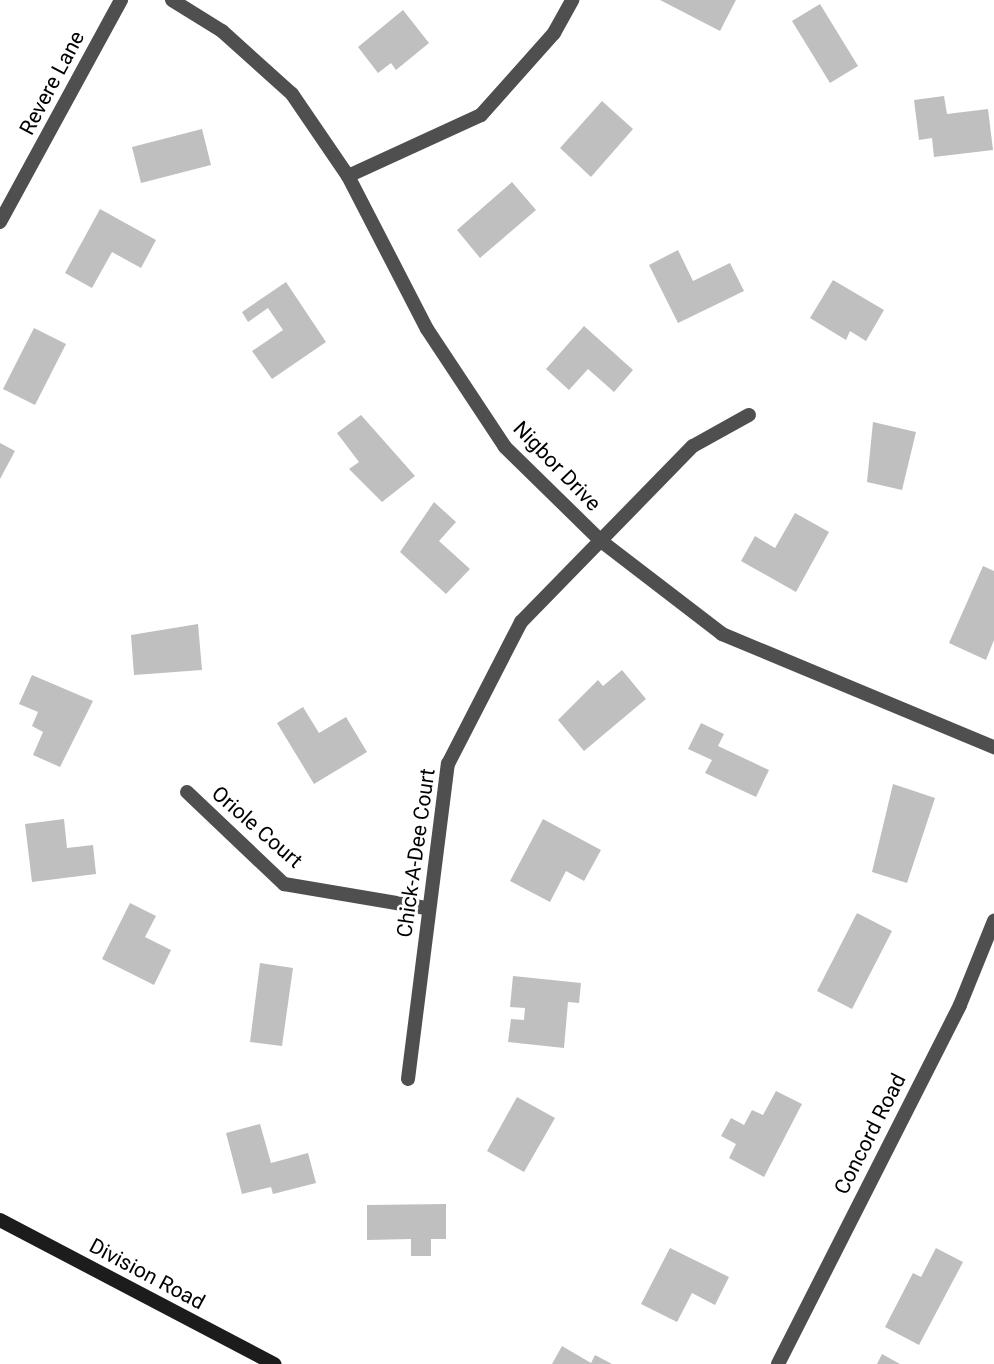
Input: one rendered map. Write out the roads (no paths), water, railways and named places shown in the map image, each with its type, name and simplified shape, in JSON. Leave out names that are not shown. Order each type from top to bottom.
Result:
[{"type":"street","name":"Revere Lane","points":[[0,222],[121,0]]},
{"type":"street","name":"Nigbor Drive","points":[[172,0],[222,31],[292,94],[348,176],[427,329],[505,447],[601,541],[722,634],[994,747]]},
{"type":"street","points":[[348,176],[481,115],[554,33],[572,0]]},
{"type":"street","name":"Chick-A-Dee Court","points":[[408,1079],[422,999],[426,908],[448,764],[521,622],[693,446],[749,415]]},
{"type":"street","name":"Oriole Court","points":[[187,792],[284,884],[426,908]]},
{"type":"street","name":"Concord Road","points":[[778,1364],[960,1005],[994,921]]},
{"type":"street","name":"Division Road","points":[[0,1220],[274,1364]]}]
